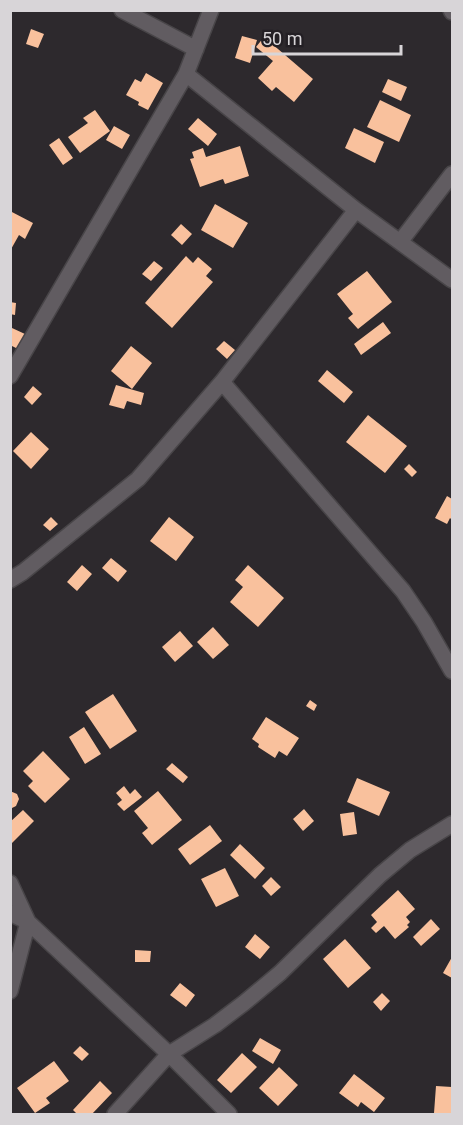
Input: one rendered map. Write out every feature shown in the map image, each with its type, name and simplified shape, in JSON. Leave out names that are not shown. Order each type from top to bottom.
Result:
[{"type":"street","points":[[122,10],[196,48]]},
{"type":"street","points":[[10,376],[186,74],[211,10]]},
{"type":"street","points":[[186,74],[356,210],[453,280]]},
{"type":"street","points":[[400,242],[453,174]]},
{"type":"street","points":[[10,580],[138,479],[222,382],[356,210]]},
{"type":"street","points":[[222,382],[403,591],[452,668]]},
{"type":"street","points":[[115,1114],[169,1054],[244,1004],[280,974],[380,875],[410,850],[453,824]]},
{"type":"street","points":[[10,883],[28,922],[10,991]]},
{"type":"street","points":[[10,913],[28,922],[169,1054],[229,1114]]},
{"type":"building","points":[[31,29],[44,34],[38,48],[26,44]]},
{"type":"building","points":[[242,36],[257,40],[250,63],[235,58]]},
{"type":"building","points":[[264,37],[313,79],[294,102],[276,87],[272,91],[258,78],[273,61],[256,47]]},
{"type":"building","points":[[146,73],[163,83],[148,110],[126,95],[135,79],[141,82]]},
{"type":"building","points":[[388,79],[407,87],[401,101],[382,92]]},
{"type":"building","points":[[380,100],[411,115],[399,142],[367,127]]},
{"type":"building","points":[[95,110],[110,131],[80,153],[68,137],[88,123],[83,118]]},
{"type":"building","points":[[198,118],[217,134],[208,146],[188,129]]},
{"type":"building","points":[[114,126],[130,135],[122,149],[106,140]]},
{"type":"building","points":[[354,128],[384,142],[375,163],[345,148]]},
{"type":"building","points":[[59,138],[73,158],[63,165],[49,145]]},
{"type":"building","points":[[240,146],[249,176],[225,184],[223,179],[200,187],[190,159],[194,158],[192,152],[203,148],[206,157]]},
{"type":"building","points":[[215,204],[248,223],[233,248],[201,230]]},
{"type":"building","points":[[10,211],[33,223],[25,239],[19,235],[10,251]]},
{"type":"building","points":[[181,224],[192,234],[182,245],[171,235]]},
{"type":"building","points":[[186,256],[193,263],[198,257],[212,269],[206,276],[213,282],[172,328],[145,303]]},
{"type":"building","points":[[154,261],[163,268],[151,281],[142,274]]},
{"type":"building","points":[[367,271],[392,302],[358,329],[348,318],[353,314],[337,294]]},
{"type":"building","points":[[10,302],[16,303],[15,315],[10,314]]},
{"type":"building","points":[[383,322],[391,333],[361,355],[354,344]]},
{"type":"building","points":[[12,328],[25,334],[18,349],[10,345]]},
{"type":"building","points":[[224,341],[235,350],[227,359],[216,349]]},
{"type":"building","points":[[131,346],[152,363],[132,389],[111,371]]},
{"type":"building","points":[[327,370],[353,392],[344,403],[318,381]]},
{"type":"building","points":[[116,385],[144,393],[141,405],[127,401],[124,409],[109,405]]},
{"type":"building","points":[[33,386],[42,394],[32,405],[24,397]]},
{"type":"building","points":[[368,415],[407,446],[385,473],[346,442]]},
{"type":"building","points":[[31,432],[49,449],[31,469],[13,451]]},
{"type":"building","points":[[409,464],[417,472],[412,477],[404,469]]},
{"type":"building","points":[[447,496],[452,499],[452,520],[450,518],[447,524],[435,518]]},
{"type":"building","points":[[51,517],[58,524],[50,531],[43,525]]},
{"type":"building","points":[[169,517],[194,537],[176,561],[150,541]]},
{"type":"building","points":[[111,558],[127,571],[118,582],[102,568]]},
{"type":"building","points":[[82,565],[92,574],[77,591],[67,582]]},
{"type":"building","points":[[248,565],[284,598],[258,627],[230,602],[243,587],[235,580]]},
{"type":"building","points":[[213,627],[229,645],[213,659],[197,642]]},
{"type":"building","points":[[180,631],[193,646],[175,662],[162,647]]},
{"type":"building","points":[[113,694],[137,731],[110,749],[85,712]]},
{"type":"building","points":[[310,700],[317,705],[314,711],[306,706]]},
{"type":"building","points":[[266,717],[299,738],[287,756],[279,751],[275,758],[258,747],[259,744],[252,739]]},
{"type":"building","points":[[84,727],[101,754],[85,764],[69,737]]},
{"type":"building","points":[[43,751],[70,779],[45,803],[28,786],[33,781],[23,771]]},
{"type":"building","points":[[172,763],[188,777],[183,783],[166,769]]},
{"type":"building","points":[[357,778],[390,792],[379,816],[347,802]]},
{"type":"building","points":[[124,786],[130,794],[135,789],[142,797],[124,811],[117,804],[122,800],[116,793]]},
{"type":"building","points":[[10,791],[17,794],[19,799],[16,806],[10,809]]},
{"type":"building","points":[[158,791],[182,820],[152,845],[142,833],[148,828],[134,811]]},
{"type":"building","points":[[304,809],[314,821],[303,831],[293,819]]},
{"type":"building","points":[[23,810],[34,821],[10,845],[10,822]]},
{"type":"building","points":[[354,812],[357,834],[343,836],[340,814]]},
{"type":"building","points":[[210,825],[222,841],[190,865],[178,849]]},
{"type":"building","points":[[240,844],[265,868],[255,879],[230,855]]},
{"type":"building","points":[[225,868],[239,896],[216,907],[201,879]]},
{"type":"building","points":[[271,877],[281,887],[271,896],[262,886]]},
{"type":"building","points":[[398,890],[415,909],[406,917],[410,922],[407,925],[409,927],[395,939],[384,926],[376,933],[371,928],[377,922],[371,915]]},
{"type":"building","points":[[431,919],[440,929],[421,946],[413,937]]},
{"type":"building","points":[[255,934],[270,947],[260,959],[245,947]]},
{"type":"building","points":[[345,939],[371,968],[348,988],[323,959]]},
{"type":"building","points":[[135,950],[151,951],[150,962],[135,962]]},
{"type":"building","points":[[452,957],[452,978],[443,973]]},
{"type":"building","points":[[180,983],[195,995],[186,1007],[170,995]]},
{"type":"building","points":[[382,993],[390,1001],[381,1011],[373,1002]]},
{"type":"building","points":[[260,1038],[281,1050],[273,1064],[252,1051]]},
{"type":"building","points":[[80,1046],[89,1054],[82,1061],[73,1053]]},
{"type":"building","points":[[242,1053],[257,1067],[231,1093],[217,1080]]},
{"type":"building","points":[[54,1061],[69,1081],[46,1098],[50,1103],[35,1113],[17,1088]]},
{"type":"building","points":[[279,1067],[298,1085],[278,1106],[259,1088]]},
{"type":"building","points":[[354,1074],[385,1098],[374,1112],[361,1102],[358,1107],[339,1093]]},
{"type":"building","points":[[100,1081],[112,1093],[92,1114],[77,1114],[73,1110]]},
{"type":"building","points":[[436,1086],[452,1087],[452,1114],[434,1113]]}]
